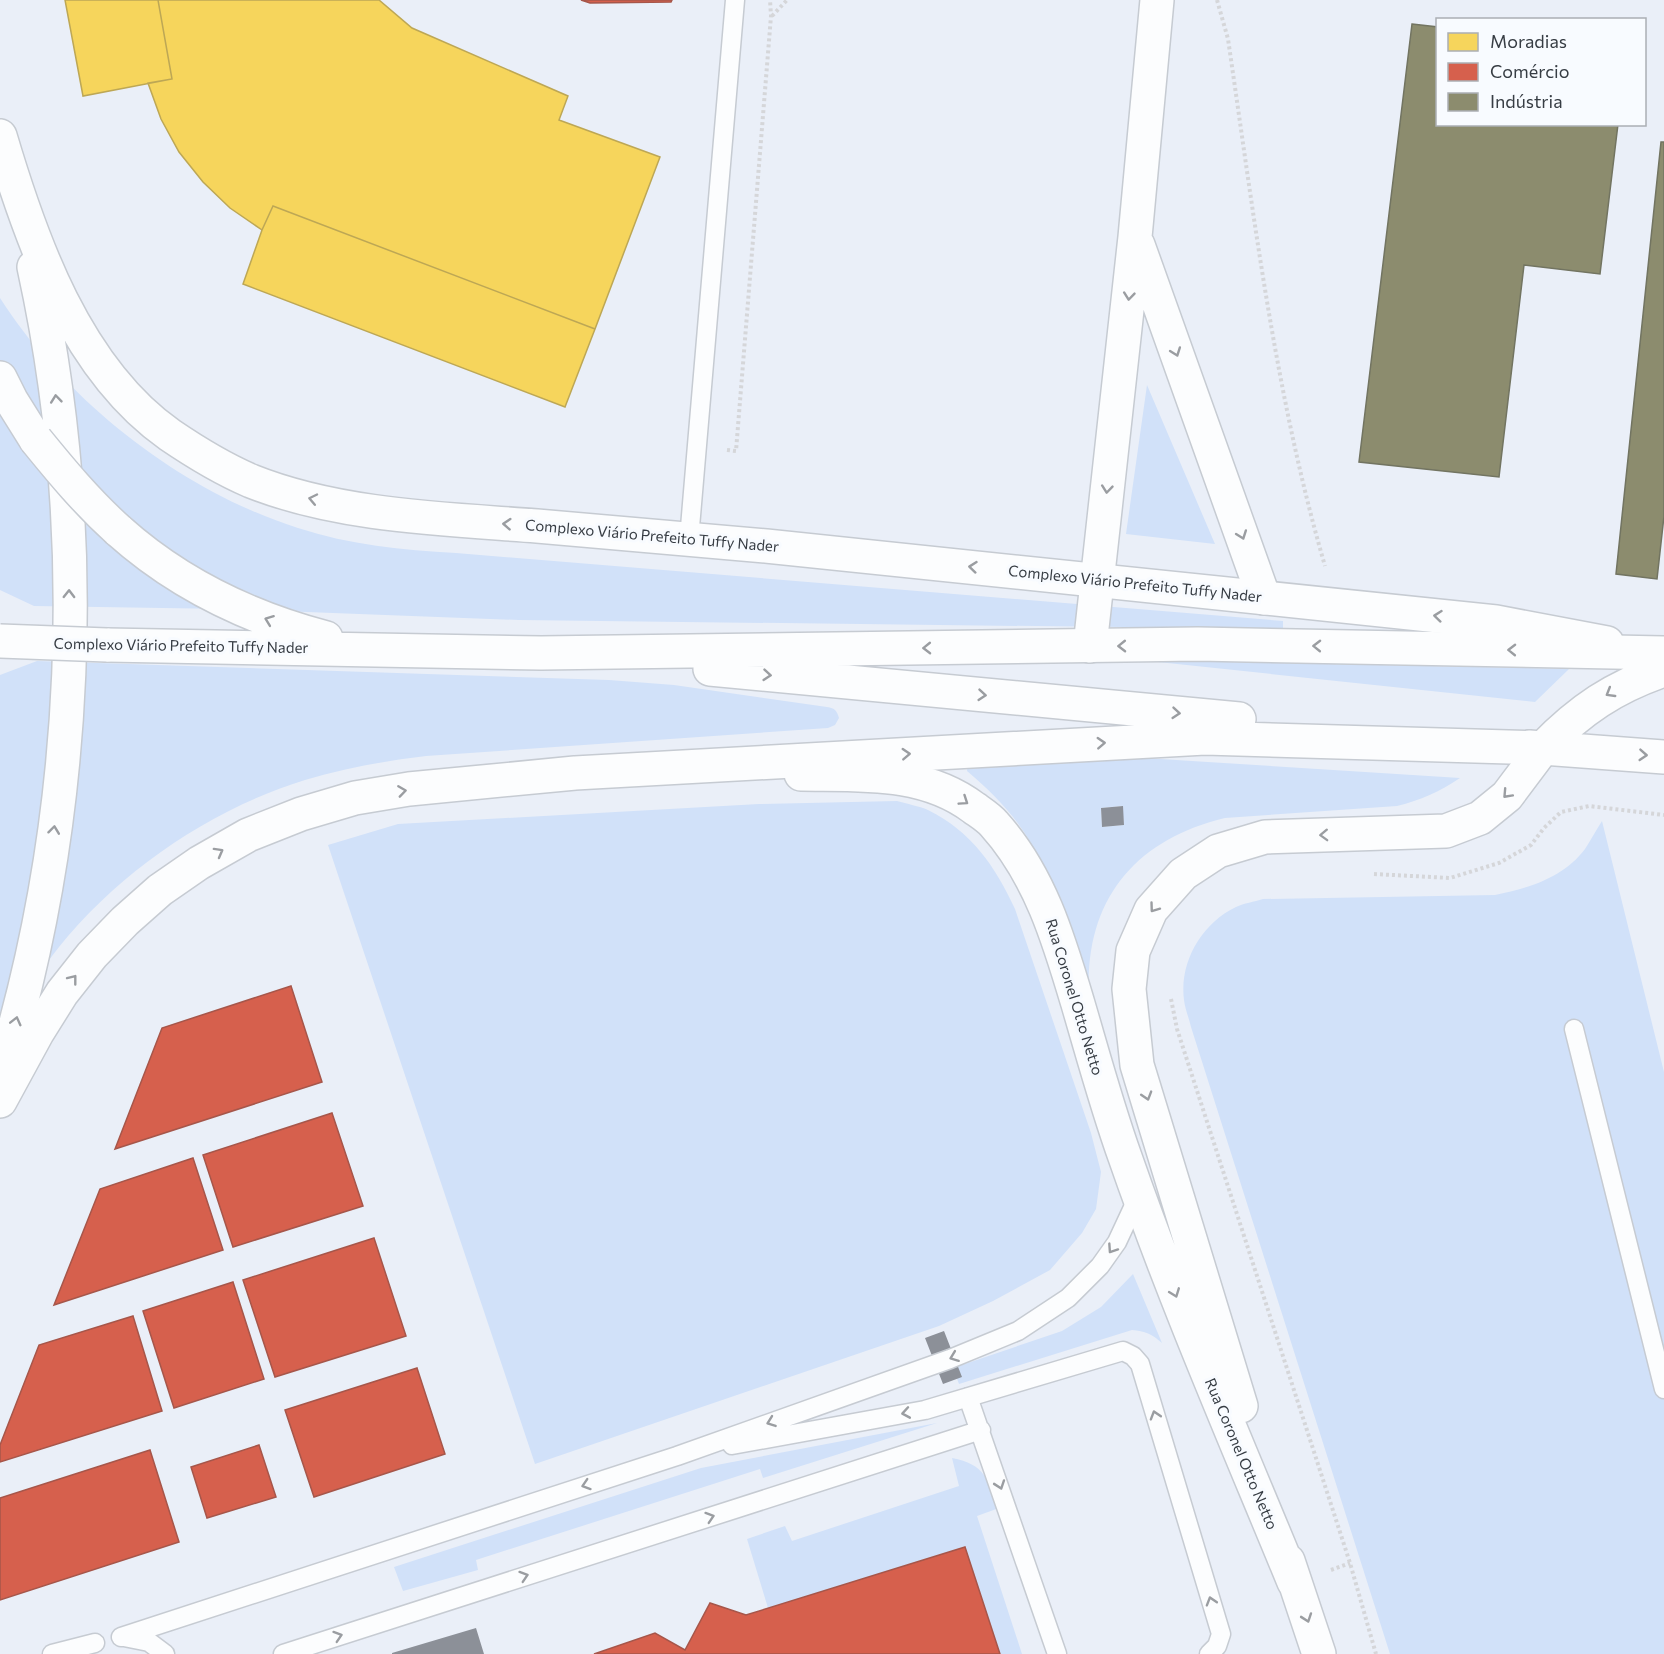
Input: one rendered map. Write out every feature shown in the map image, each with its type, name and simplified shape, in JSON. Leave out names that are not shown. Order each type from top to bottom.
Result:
[{"type":"main road","points":[[1090,646],[1135,237],[1157,0]]},
{"type":"main road","name":"Complexo Viário Prefeito Tuffy Nader","points":[[0,136],[20,205],[47,268],[73,320],[105,371],[134,404],[167,433],[204,457],[250,480],[293,495],[334,504],[414,516],[689,538],[1496,622],[1661,658]]},
{"type":"main road","points":[[0,1078],[33,953],[50,860],[62,766],[68,672],[69,578],[64,472],[41,297],[20,205]]},
{"type":"main road","points":[[1135,237],[1264,598]]},
{"type":"main road","points":[[0,378],[36,440],[65,476],[118,530],[170,569],[252,614],[295,630],[341,642],[387,650]]},
{"type":"main road","name":"Complexo Viário Prefeito Tuffy Nader","points":[[0,642],[542,653],[1198,644],[1661,658]]},
{"type":"main road","name":"Complexo Viário Prefeito Tuffy Nader","points":[[542,653],[1543,748]]},
{"type":"main road","name":"Rua Coronel Otto Netto","points":[[1319,1654],[1294,1582],[1137,1065],[1129,989],[1133,951],[1151,910],[1184,874],[1218,851],[1264,837],[1446,831],[1480,818],[1507,796],[1543,748],[1567,724],[1600,699],[1638,679],[1661,658]]},
{"type":"main road","points":[[0,1101],[62,993],[92,956],[125,921],[151,898],[199,862],[248,835],[301,814],[354,798],[409,789],[575,773],[1205,738],[1543,748],[1664,757]]},
{"type":"main road","name":"Rua Coronel Otto Netto","points":[[575,773],[883,775],[927,783],[961,798],[993,822],[1021,859],[1043,898],[1058,939],[1113,1124],[1139,1197],[1187,1324],[1294,1582]]},
{"type":"lane","points":[[689,538],[735,0]]},
{"type":"lane","points":[[1574,1029],[1664,1389]]},
{"type":"lane","points":[[165,1654],[149,1642],[121,1637],[677,1456],[950,1359],[1018,1331],[1068,1298],[1100,1266],[1117,1242],[1139,1197]]},
{"type":"lane","points":[[677,1456],[925,1410],[1123,1351],[1133,1356],[1140,1364],[1221,1634],[1217,1646],[1209,1654]]},
{"type":"lane","points":[[968,1397],[1057,1654]]},
{"type":"lane","points":[[283,1654],[981,1430]]},
{"type":"lane","points":[[52,1654],[89,1649]]},
{"type":"path","points":[[696,446],[736,451],[771,16],[770,0]]},
{"type":"path","points":[[771,16],[787,0]]},
{"type":"path","points":[[1217,0],[1228,39],[1267,310],[1280,382],[1300,475],[1327,573]]},
{"type":"path","points":[[1373,873],[1450,878],[1499,863],[1531,845],[1544,828],[1561,812],[1589,806],[1664,815]]},
{"type":"path","points":[[1170,998],[1177,1029],[1346,1552],[1376,1654]]},
{"type":"shaded area","points":[[0,298],[27,336],[58,372],[92,406],[130,438],[211,491],[254,512],[318,534],[357,543],[416,550],[1283,621],[1283,629],[519,620],[227,609],[34,606],[0,590]]},
{"type":"shaded area","points":[[1147,385],[1215,544],[1126,534]]},
{"type":"shaded area","points":[[1139,660],[1569,669],[1535,702]]},
{"type":"shaded area","points":[[37,661],[609,680],[674,685],[827,707],[835,710],[839,718],[835,725],[828,728],[426,756],[365,765],[305,780],[270,792],[202,825],[139,868],[110,892],[59,947],[28,992],[0,1039],[0,675]]},
{"type":"shaded area","points":[[1129,757],[1460,778],[1430,795],[1397,806],[1225,818],[1194,828],[1166,841],[1143,857],[1123,877],[1108,901],[1097,927],[1090,957],[1089,990],[1033,847],[1004,806],[967,771],[968,764]],"holes":[[[1122,806],[1124,825],[1102,827],[1101,808]]]},
{"type":"shaded area","points":[[897,801],[928,810],[944,819],[970,840],[999,878],[1015,909],[1091,1133],[1101,1172],[1096,1209],[1082,1233],[1050,1270],[993,1301],[939,1326],[535,1464],[328,845],[398,824],[759,804]]},
{"type":"shaded area","points":[[1602,821],[1664,1072],[1664,1654],[1390,1654],[1191,1027],[1184,1000],[1185,972],[1195,945],[1203,933],[1224,914],[1239,906],[1263,899],[1495,895],[1508,892],[1533,885],[1566,867],[1585,849]]},
{"type":"shaded area","points":[[1133,1274],[1162,1343],[1155,1337],[1132,1330],[959,1384],[953,1368],[1062,1331],[1101,1307]]},
{"type":"shaded area","points":[[937,1423],[763,1478],[760,1469],[476,1560],[478,1570],[403,1591],[394,1567],[701,1468]]},
{"type":"shaded area","points":[[952,1458],[972,1464],[984,1475],[999,1508],[977,1516],[1022,1654],[1000,1654],[964,1547],[768,1608],[747,1539],[785,1526],[792,1541],[959,1486]]},
{"type":"building: Moradias","points":[[65,0],[158,0],[172,79],[83,96]]},
{"type":"building: Moradias","points":[[158,0],[379,0],[412,28],[568,96],[559,120],[660,157],[595,329],[273,206],[262,230],[230,208],[203,182],[179,152],[161,119],[148,83],[172,79]]},
{"type":"building: Moradias","points":[[273,206],[595,329],[565,407],[243,284]]},
{"type":"building: Comércio","points":[[581,0],[672,0],[671,2],[590,3]]},
{"type":"building: Comércio","points":[[291,986],[322,1082],[115,1149],[162,1028]]},
{"type":"building: Comércio","points":[[332,1113],[363,1206],[233,1247],[203,1155]]},
{"type":"building: Comércio","points":[[193,1158],[223,1250],[54,1305],[100,1189]]},
{"type":"building: Comércio","points":[[374,1238],[406,1336],[275,1377],[243,1280]]},
{"type":"building: Comércio","points":[[233,1282],[264,1379],[174,1408],[143,1311]]},
{"type":"building: Comércio","points":[[133,1316],[162,1411],[0,1462],[0,1445],[39,1345]]},
{"type":"building: Comércio","points":[[417,1368],[445,1454],[314,1497],[285,1410]]},
{"type":"building: Comércio","points":[[259,1445],[276,1497],[207,1518],[191,1467]]},
{"type":"building: Comércio","points":[[150,1450],[179,1542],[0,1600],[0,1498]]},
{"type":"building: Comércio","points":[[965,1547],[1000,1654],[594,1654],[655,1633],[685,1650],[710,1603],[746,1615]]},
{"type":"building: Indústria","points":[[1412,24],[1436,27],[1436,126],[1618,126],[1600,274],[1524,265],[1499,477],[1359,462]]},
{"type":"building: Indústria","points":[[1661,142],[1664,142],[1664,516],[1657,579],[1616,574]]},
{"type":"building: Outros","points":[[1123,806],[1124,825],[1102,827],[1101,808]]},
{"type":"building: Outros","points":[[944,1331],[962,1377],[943,1384],[925,1338]]},
{"type":"building: Outros","points":[[476,1628],[484,1654],[392,1654],[392,1653]]}]
